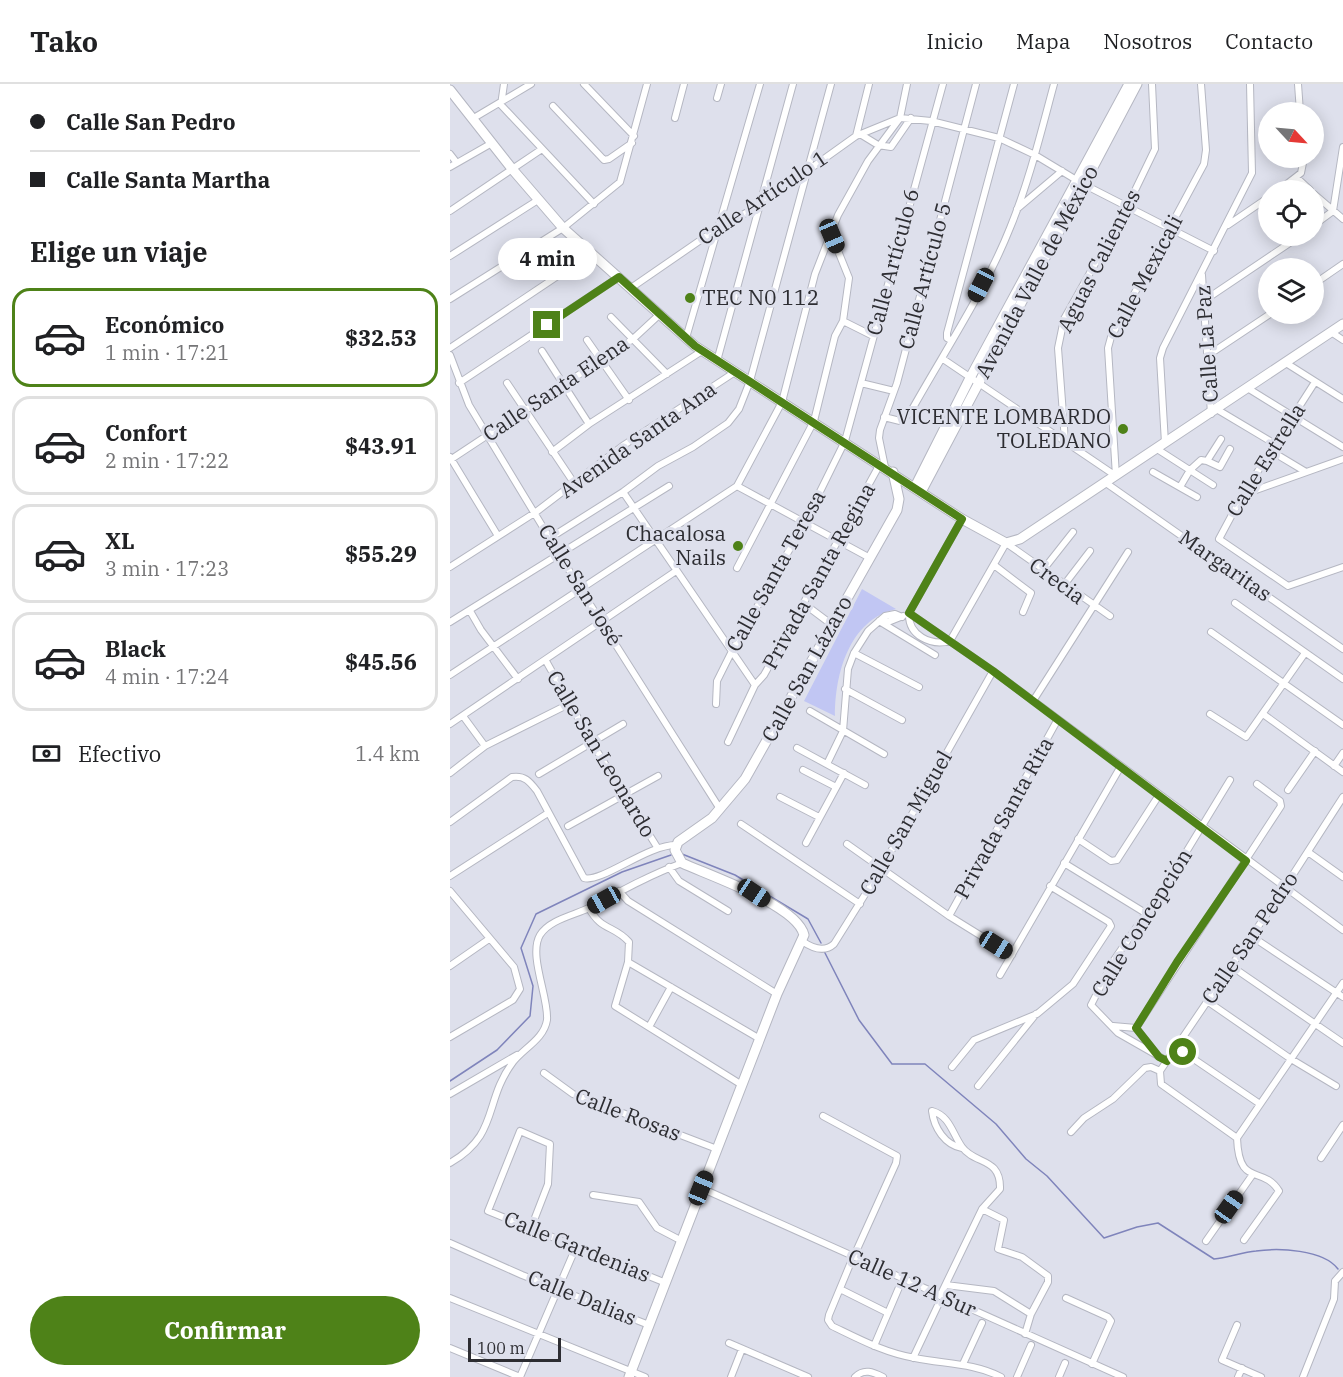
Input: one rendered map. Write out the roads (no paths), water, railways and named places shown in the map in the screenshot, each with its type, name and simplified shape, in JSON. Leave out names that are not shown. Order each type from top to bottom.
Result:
[{"type":"main road","name":"Avenida Valle de México","points":[[918,490],[1129,84]]},
{"type":"main road","name":"Avenida Valle de México","points":[[1080,182],[1137,84]]},
{"type":"main road","points":[[450,90],[513,170],[563,228],[686,338],[717,361],[814,421],[962,519],[1006,543],[1020,539],[1215,412],[1343,324]]},
{"type":"main road","name":"Calle San Lázaro","points":[[678,853],[720,809],[745,778],[870,558],[899,504],[886,468]]},
{"type":"main road","points":[[630,1374],[777,994],[802,941],[803,931],[798,923],[754,893],[678,853]]},
{"type":"street","points":[[500,101],[504,84]]},
{"type":"street","points":[[472,118],[531,84]]},
{"type":"street","points":[[584,84],[633,140]]},
{"type":"street","points":[[450,298],[563,228],[622,179],[647,84]]},
{"type":"street","points":[[675,118],[684,84]]},
{"type":"street","points":[[717,98],[721,84]]},
{"type":"street","points":[[686,338],[760,84]]},
{"type":"street","points":[[717,361],[793,84]]},
{"type":"street","points":[[550,538],[623,492],[658,466],[693,447],[728,423],[739,409],[750,381],[831,84]]},
{"type":"street","points":[[869,84],[858,135],[887,147],[894,144],[911,118]]},
{"type":"street","points":[[450,675],[737,486],[782,402],[816,274],[843,204],[879,145],[900,118],[907,84]]},
{"type":"street","name":"Calle Artículo 6","points":[[845,441],[942,84]]},
{"type":"street","name":"Calle Artículo 5","points":[[886,468],[879,438],[894,392],[976,84]]},
{"type":"street","points":[[952,342],[947,338],[947,333],[1014,84]]},
{"type":"street","points":[[884,417],[895,422],[906,417],[943,359],[1010,229],[1035,154],[1054,84]]},
{"type":"street","name":"Aguas Calientes","points":[[1065,441],[1059,335],[1064,319],[1127,207],[1155,149],[1152,84]]},
{"type":"street","name":"Calle Mexicali","points":[[1116,476],[1108,348],[1111,337],[1206,158],[1201,84]]},
{"type":"street","points":[[1213,485],[1190,470],[1161,446],[1160,358],[1252,173],[1250,84]]},
{"type":"street","points":[[1298,84],[1299,102]]},
{"type":"street","points":[[500,101],[594,204]]},
{"type":"street","points":[[553,106],[604,160],[608,160],[633,140]]},
{"type":"street","points":[[900,118],[931,121],[999,138],[1035,154],[1080,182],[1214,251]]},
{"type":"street","name":"Calle Artículo 1","points":[[632,288],[719,229],[761,204],[858,135],[900,118]]},
{"type":"street","points":[[450,167],[492,143]]},
{"type":"street","points":[[1324,217],[1332,211],[1343,147]]},
{"type":"street","points":[[450,211],[542,149]]},
{"type":"street","points":[[450,154],[457,163]]},
{"type":"street","points":[[1294,180],[1303,168]]},
{"type":"street","points":[[1017,210],[1062,171]]},
{"type":"street","points":[[450,256],[538,200]]},
{"type":"street","points":[[1324,203],[1343,219]]},
{"type":"street","points":[[1227,225],[1258,204]]},
{"type":"street","points":[[737,568],[814,421],[835,336],[843,321],[849,278],[832,236]]},
{"type":"street","points":[[1202,302],[1285,246]]},
{"type":"street","points":[[450,348],[592,253]]},
{"type":"street","points":[[1324,277],[1343,264]]},
{"type":"street","name":"Calle La Paz","points":[[1202,274],[1207,356],[1215,412]]},
{"type":"street","points":[[459,383],[619,277]]},
{"type":"street","name":"Calle Santa Elena","points":[[451,459],[633,339],[660,314]]},
{"type":"street","points":[[611,317],[667,374]]},
{"type":"street","points":[[843,321],[873,336]]},
{"type":"street","points":[[1207,356],[1258,322]]},
{"type":"street","points":[[1331,332],[1343,340]]},
{"type":"street","points":[[587,340],[629,400]]},
{"type":"street","points":[[542,351],[589,424]]},
{"type":"street","points":[[552,452],[589,424],[702,351]]},
{"type":"street","name":"Calle San José","points":[[450,355],[469,405],[536,512],[580,590],[603,622],[720,809]]},
{"type":"street","points":[[943,359],[1116,476]]},
{"type":"street","points":[[1286,363],[1343,399]]},
{"type":"street","name":"Avenida Santa Ana","points":[[450,567],[536,512],[645,431],[735,372]]},
{"type":"street","name":"Calle Estrella","points":[[1315,382],[1242,496],[1218,539],[1288,586],[1343,567]]},
{"type":"street","points":[[507,383],[574,483]]},
{"type":"street","points":[[861,383],[894,392]]},
{"type":"street","points":[[1249,389],[1343,447]]},
{"type":"street","points":[[1215,412],[1273,448],[1306,472]]},
{"type":"street","points":[[1207,461],[1221,439]]},
{"type":"street","name":"Calle Santa Teresa","points":[[716,704],[717,681],[804,522],[845,441]]},
{"type":"street","points":[[1180,487],[1198,460],[1220,467],[1230,449]]},
{"type":"street","points":[[451,459],[498,536]]},
{"type":"street","points":[[1242,496],[1343,459]]},
{"type":"street","name":"Privada Santa Regina","points":[[728,742],[755,685],[761,682],[837,540],[886,468]]},
{"type":"street","points":[[1153,472],[1197,497]]},
{"type":"street","name":"Margaritas","points":[[1106,483],[1343,649]]},
{"type":"street","points":[[450,621],[471,611],[560,556],[633,506],[669,486]]},
{"type":"street","points":[[737,486],[870,558]]},
{"type":"street","points":[[623,492],[755,685]]},
{"type":"street","points":[[880,620],[888,622],[909,613],[962,519]]},
{"type":"street","points":[[1043,570],[1072,532]]},
{"type":"street","points":[[909,613],[913,629],[925,640],[937,644],[950,641],[1006,543]]},
{"type":"street","name":"Crecia","points":[[1006,543],[1091,606],[1110,616]]},
{"type":"street","points":[[1064,585],[1090,551]]},
{"type":"street","points":[[1033,701],[1091,606],[1128,552]]},
{"type":"street","points":[[994,565],[1031,593],[1023,612]]},
{"type":"street","points":[[450,724],[546,662],[676,571]]},
{"type":"street","points":[[803,603],[827,621]]},
{"type":"street","points":[[1235,603],[1343,679]]},
{"type":"street","points":[[471,611],[518,679]]},
{"type":"street","points":[[909,613],[993,671],[1246,861],[1343,930]]},
{"type":"street","points":[[827,765],[843,731],[848,669],[854,653],[880,620]]},
{"type":"street","points":[[880,620],[936,655]]},
{"type":"street","points":[[1211,633],[1343,725]]},
{"type":"street","points":[[1210,714],[1246,737],[1305,652]]},
{"type":"street","points":[[854,653],[919,687]]},
{"type":"street","name":"Calle San Leonardo","points":[[546,662],[623,795],[657,847]]},
{"type":"street","name":"Calle San Miguel","points":[[802,941],[819,949],[829,948],[881,869],[993,671]]},
{"type":"street","points":[[846,689],[902,720]]},
{"type":"street","points":[[450,773],[485,746],[569,704]]},
{"type":"street","points":[[810,711],[884,754]]},
{"type":"street","points":[[1263,714],[1343,772]]},
{"type":"street","points":[[463,716],[485,746]]},
{"type":"street","name":"Privada Santa Rita","points":[[949,916],[1058,719]]},
{"type":"street","points":[[539,774],[623,724]]},
{"type":"street","points":[[797,748],[865,785]]},
{"type":"street","points":[[1288,790],[1315,751]]},
{"type":"street","points":[[1334,765],[1343,753]]},
{"type":"street","points":[[999,975],[1121,766]]},
{"type":"street","points":[[803,770],[836,787]]},
{"type":"street","points":[[806,843],[844,773]]},
{"type":"street","points":[[450,822],[512,777],[518,776],[531,784],[584,878],[589,880],[657,847],[678,853],[669,867],[589,908],[560,920],[541,934],[537,941],[546,1024],[540,1036],[520,1053],[450,1094]]},
{"type":"street","points":[[568,826],[658,776]]},
{"type":"street","name":"Calle Concepción","points":[[1113,1026],[1091,1005],[1114,960],[1147,914],[1230,780]]},
{"type":"street","points":[[1140,1047],[1136,1028],[1177,962],[1246,861],[1281,803],[1257,784]]},
{"type":"street","points":[[1078,839],[1111,861],[1117,860],[1160,795]]},
{"type":"street","points":[[780,797],[819,817]]},
{"type":"street","name":"Calle San Pedro","points":[[1160,1071],[1343,797]]},
{"type":"street","points":[[1336,810],[1343,815]]},
{"type":"street","points":[[450,876],[548,813]]},
{"type":"street","points":[[741,824],[860,904]]},
{"type":"street","points":[[847,844],[949,916],[1012,955]]},
{"type":"street","points":[[1308,852],[1343,877]]},
{"type":"street","points":[[1064,863],[1147,914]]},
{"type":"street","points":[[669,867],[679,881],[728,910]]},
{"type":"street","points":[[978,1086],[1037,1014],[1074,984],[1111,926],[1109,922],[1050,886]]},
{"type":"street","points":[[450,891],[514,967],[520,989],[519,995],[450,1037]]},
{"type":"street","points":[[619,891],[628,901],[777,994]]},
{"type":"street","points":[[589,908],[599,924],[619,933],[629,942],[628,962],[615,1006],[742,1085]]},
{"type":"street","points":[[1251,936],[1340,994]]},
{"type":"street","points":[[450,966],[489,939]]},
{"type":"street","points":[[628,962],[760,1039]]},
{"type":"street","points":[[1231,966],[1343,1043]]},
{"type":"street","points":[[1244,1240],[1276,1195],[1277,1187],[1252,1174],[1238,1159],[1237,1138],[1316,1024],[1340,994],[1343,983]]},
{"type":"street","points":[[649,1027],[671,987]]},
{"type":"street","points":[[1207,1000],[1291,1059],[1336,1086]]},
{"type":"street","points":[[952,1067],[974,1040],[1037,1014]]},
{"type":"street","points":[[1113,1026],[1136,1028],[1159,1057]]},
{"type":"street","points":[[1113,1026],[1118,1033],[1167,1061]]},
{"type":"street","points":[[1176,1047],[1260,1104]]},
{"type":"street","points":[[450,1163],[480,1140],[500,1083],[520,1053]]},
{"type":"street","points":[[1071,1132],[1084,1118],[1113,1099],[1145,1068],[1151,1067],[1160,1071],[1160,1080],[1237,1138]]},
{"type":"street","name":"Calle Rosas","points":[[544,1073],[573,1094],[717,1149]]},
{"type":"street","points":[[913,1358],[981,1209],[1000,1189],[1000,1178],[992,1165],[962,1148],[951,1146],[942,1135],[932,1111],[951,1125],[962,1148]]},
{"type":"street","points":[[823,1116],[897,1156],[828,1320],[832,1326],[874,1346],[913,1358],[963,1364],[1001,1377]]},
{"type":"street","points":[[1320,1158],[1343,1125]]},
{"type":"street","name":"Calle Gardenias","points":[[531,1228],[548,1184],[550,1144],[520,1131],[488,1211],[666,1283]]},
{"type":"street","points":[[1206,1241],[1252,1174]]},
{"type":"street","name":"Calle 12 A Sur","points":[[701,1188],[940,1300],[1123,1377]]},
{"type":"street","points":[[593,1195],[639,1202],[657,1228],[682,1241]]},
{"type":"street","points":[[981,1209],[1004,1220],[998,1249],[1022,1257],[1048,1276],[1048,1282],[1031,1314],[1025,1334]]},
{"type":"street","name":"Calle Dalias","points":[[450,1243],[649,1325]]},
{"type":"street","points":[[450,1348],[520,1377],[576,1247]]},
{"type":"street","points":[[1303,1377],[1334,1299],[1335,1281],[1343,1272]]},
{"type":"street","points":[[874,1346],[900,1285]]},
{"type":"street","points":[[946,1285],[994,1291],[1031,1314]]},
{"type":"street","points":[[840,1289],[888,1313]]},
{"type":"street","points":[[452,1298],[539,1333],[630,1374],[645,1377]]},
{"type":"street","points":[[1066,1298],[1108,1317],[1111,1321],[1092,1364]]},
{"type":"street","points":[[963,1364],[982,1323]]},
{"type":"street","points":[[1237,1325],[1222,1360],[1261,1377]]},
{"type":"street","points":[[729,1343],[808,1377]]},
{"type":"street","points":[[1017,1377],[1031,1345]]},
{"type":"street","points":[[731,1377],[742,1349]]},
{"type":"street","points":[[1059,1377],[1065,1363]]},
{"type":"street","points":[[1238,1377],[1242,1368]]},
{"type":"street","points":[[857,1375],[867,1371],[883,1377]]},
{"type":"waterway","points":[[682,854],[735,875],[808,919],[821,943]]},
{"type":"waterway","points":[[450,1081],[497,1050],[530,1016],[533,986],[521,948],[536,914],[622,872],[671,855]]},
{"type":"waterway","points":[[824,951],[859,1020],[892,1064],[925,1064],[996,1124],[1026,1159],[1047,1176],[1104,1238],[1158,1223],[1214,1259],[1265,1250],[1288,1250],[1322,1257],[1338,1269]]},
{"type":"place","name":"TEC N0 112","points":[[690,298]]},
{"type":"place","name":"VICENTE LOMBARDO TOLEDANO","points":[[1123,429]]},
{"type":"place","name":"Chacalosa Nails","points":[[738,546]]}]
